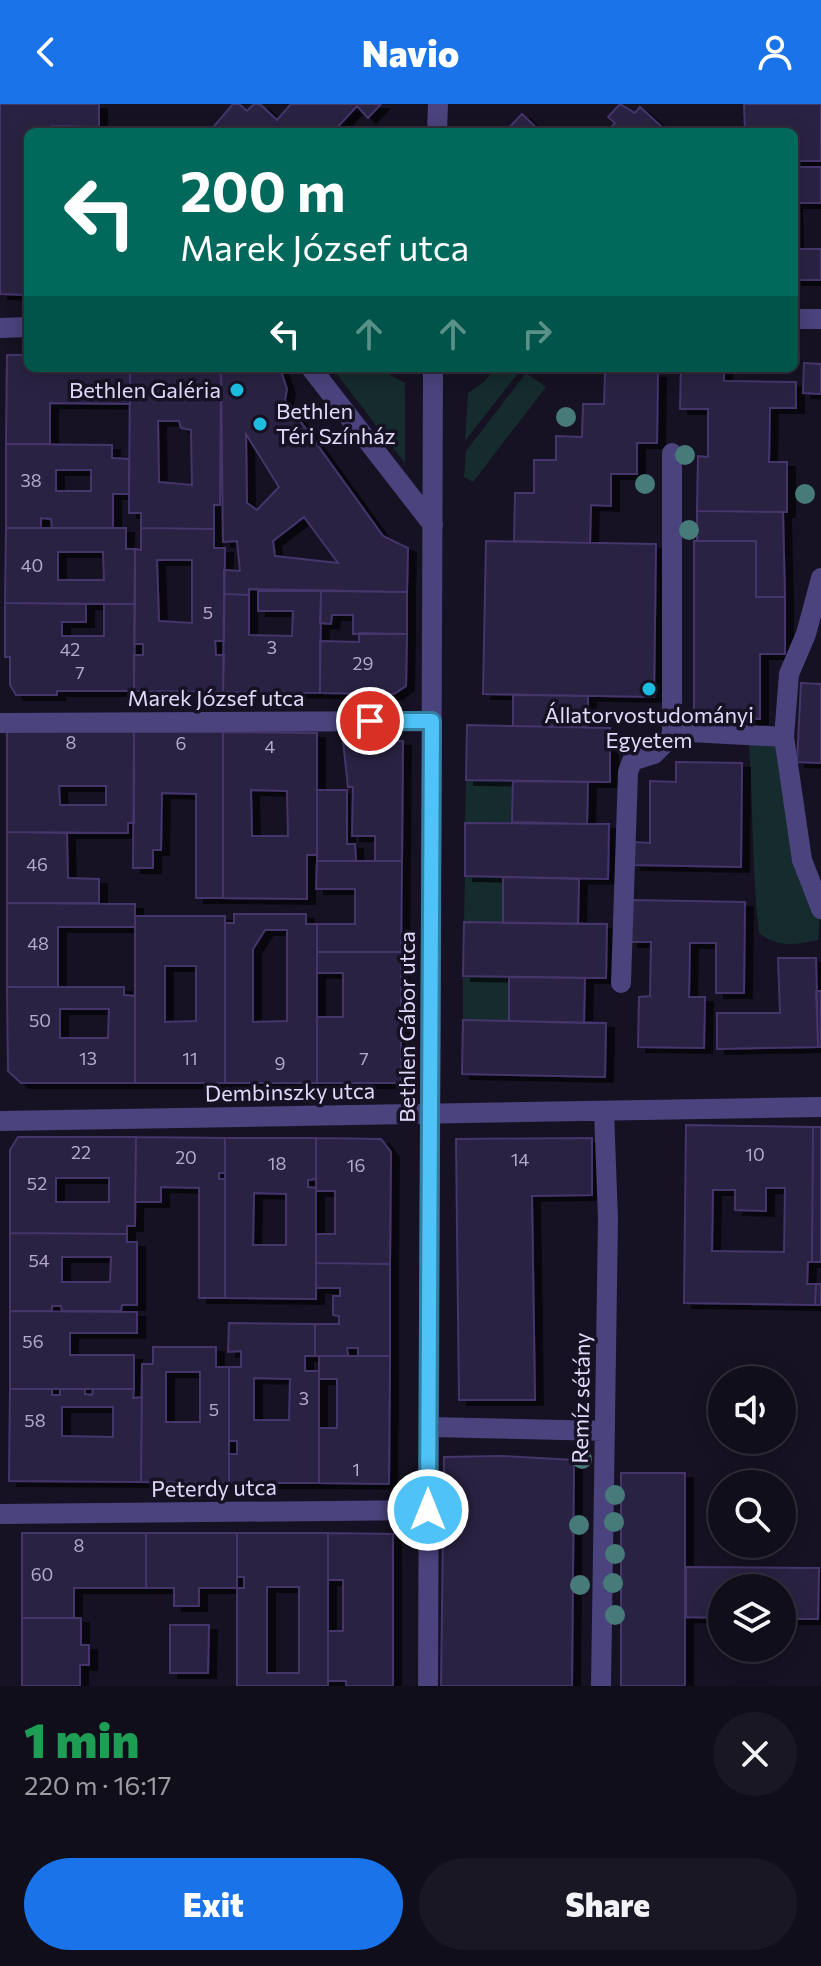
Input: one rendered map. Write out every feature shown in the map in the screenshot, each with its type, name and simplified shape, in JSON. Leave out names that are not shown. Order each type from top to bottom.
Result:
[{"type":"street","points":[[437,128],[438,104]]},
{"type":"street","points":[[798,319],[821,319]]},
{"type":"street","points":[[0,328],[24,327]]},
{"type":"street","points":[[314,372],[433,525]]},
{"type":"street","name":"Bethlen Gábor utca","points":[[428,1686],[433,372]]},
{"type":"street","points":[[672,453],[672,736]]},
{"type":"street","points":[[821,578],[806,634],[789,674],[784,737],[802,860],[821,909]]},
{"type":"street","name":"Marek József utca","points":[[0,723],[432,721]]},
{"type":"street","points":[[621,983],[628,772],[632,761],[654,754],[672,736],[690,732],[784,737]]},
{"type":"street","name":"Dembinszky utca","points":[[0,1121],[821,1107]]},
{"type":"street","name":"Remíz sétány","points":[[601,1686],[608,1219],[604,1111]]},
{"type":"street","points":[[429,1427],[605,1431]]},
{"type":"street","name":"Peterdy utca","points":[[0,1514],[428,1510]]},
{"type":"green space","points":[[335,372],[389,372],[405,383],[405,463]]},
{"type":"green space","points":[[492,372],[519,372],[465,441],[468,393]]},
{"type":"green space","points":[[526,373],[546,387],[473,482],[464,477],[466,451]]},
{"type":"green space","points":[[748,735],[784,737],[820,909],[818,940],[787,944],[759,933]]},
{"type":"green space","points":[[466,780],[513,781],[512,822],[465,823]]},
{"type":"green space","points":[[465,876],[503,877],[503,923],[464,922]]},
{"type":"green space","points":[[463,976],[509,977],[509,1021],[463,1020]]},
{"type":"building","points":[[0,104],[99,104],[99,127],[24,128],[24,295],[0,294]]},
{"type":"building","points":[[233,104],[239,104],[247,111],[254,104],[260,104],[277,120],[291,104],[381,104],[368,118],[357,106],[337,128],[212,128]]},
{"type":"building","points":[[620,104],[635,113],[640,107],[661,126],[611,128],[615,123],[608,117]]},
{"type":"building","points":[[744,104],[821,104],[821,161],[798,161],[798,128],[745,128]]},
{"type":"building","points":[[522,114],[537,128],[509,128]]},
{"type":"building","points":[[798,167],[821,167],[821,203],[798,203]]},
{"type":"building","points":[[798,249],[821,249],[821,280],[798,280]]},
{"type":"building","points":[[7,355],[24,355],[24,372],[130,372],[130,404],[50,403],[50,444],[6,444]]},
{"type":"building","points":[[804,363],[821,364],[821,394],[803,393]]},
{"type":"building","points":[[130,372],[221,372],[220,505],[214,505],[214,529],[141,528],[141,513],[129,513]],"holes":[[[158,421],[179,421],[181,428],[191,430],[192,485],[159,482]]]},
{"type":"building","points":[[221,372],[281,372],[287,389],[285,400],[383,536],[408,548],[407,592],[249,589],[249,595],[224,594],[224,570],[240,571],[237,541],[223,542]],"holes":[[[246,434],[279,487],[257,510],[247,503]],[[304,517],[338,563],[275,556],[273,541]]]},
{"type":"building","points":[[605,372],[658,373],[657,443],[637,443],[637,474],[611,474],[611,506],[591,505],[590,543],[514,541],[515,493],[534,493],[534,460],[556,460],[556,436],[582,437],[583,404],[604,404]]},
{"type":"building","points":[[681,372],[724,372],[724,381],[796,382],[796,408],[770,408],[769,462],[787,462],[787,512],[697,511],[698,456],[708,457],[708,409],[680,409]]},
{"type":"building","points":[[6,444],[112,445],[112,458],[129,459],[129,494],[113,494],[113,528],[52,528],[51,519],[41,518],[41,528],[6,528]],"holes":[[[56,470],[91,470],[91,491],[56,491]]]},
{"type":"building","points":[[697,511],[783,512],[785,597],[756,597],[756,541],[697,541]]},
{"type":"building","points":[[6,528],[126,528],[126,549],[135,549],[135,604],[5,603]],"holes":[[[58,552],[103,552],[104,580],[58,580]]]},
{"type":"building","points":[[141,528],[214,529],[214,548],[225,548],[224,641],[215,641],[216,655],[224,655],[223,692],[134,691],[134,655],[143,655],[143,644],[134,644],[135,549],[141,550]],"holes":[[[157,560],[192,560],[192,623],[159,621]]]},
{"type":"building","points":[[486,541],[656,544],[654,697],[483,694]]},
{"type":"building","points":[[694,541],[756,541],[756,597],[785,597],[785,654],[760,654],[760,719],[694,719]]},
{"type":"building","points":[[258,591],[321,591],[320,693],[223,692],[224,594],[249,595],[249,635],[292,636],[293,611],[258,611]]},
{"type":"building","points":[[321,591],[407,592],[407,634],[353,634],[353,615],[332,615],[331,624],[320,623]]},
{"type":"building","points":[[5,603],[86,604],[86,622],[62,622],[62,636],[104,636],[104,604],[135,604],[134,691],[57,691],[57,695],[16,695],[10,685],[10,657],[5,657]]},
{"type":"building","points":[[359,633],[407,634],[406,686],[394,694],[320,693],[320,641],[359,642]]},
{"type":"building","points":[[801,683],[821,684],[821,763],[797,762]]},
{"type":"building","points":[[513,695],[588,696],[588,727],[513,726]]},
{"type":"building","points":[[467,725],[610,728],[610,782],[466,780]]},
{"type":"building","points":[[7,731],[134,732],[134,823],[128,823],[128,833],[7,832]],"holes":[[[59,786],[106,786],[106,805],[60,805]]]},
{"type":"building","points":[[134,732],[223,732],[223,898],[196,898],[196,794],[162,793],[161,850],[153,850],[153,868],[133,868]]},
{"type":"building","points":[[223,732],[317,733],[317,855],[307,855],[307,899],[223,898]],"holes":[[[251,790],[287,791],[288,836],[252,836]]]},
{"type":"building","points":[[343,741],[403,741],[402,861],[375,861],[375,836],[352,836],[353,787],[348,787]]},
{"type":"building","points":[[676,762],[742,763],[741,867],[633,865],[633,842],[650,843],[650,781],[676,782]]},
{"type":"building","points":[[513,781],[588,782],[587,824],[512,822]]},
{"type":"building","points":[[317,790],[347,790],[347,844],[355,844],[356,861],[317,861]]},
{"type":"building","points":[[465,823],[609,824],[608,879],[465,876]]},
{"type":"building","points":[[7,832],[67,833],[68,878],[99,879],[99,903],[7,903]]},
{"type":"building","points":[[317,861],[402,861],[401,952],[317,952],[317,924],[355,924],[355,889],[316,889]]},
{"type":"building","points":[[503,877],[579,879],[578,924],[503,923]]},
{"type":"building","points":[[631,900],[745,902],[744,993],[716,993],[716,943],[690,943],[689,997],[705,997],[704,1048],[638,1047],[639,997],[650,996],[651,942],[630,942]]},
{"type":"building","points":[[7,903],[135,904],[135,927],[58,927],[58,987],[7,987]]},
{"type":"building","points":[[234,914],[306,914],[306,924],[317,924],[317,1083],[225,1083],[225,923],[234,923]],"holes":[[[265,930],[287,930],[287,1021],[253,1022],[253,949]]]},
{"type":"building","points":[[135,916],[225,916],[225,1083],[135,1083]],"holes":[[[165,966],[196,966],[196,1021],[165,1022]]]},
{"type":"building","points":[[464,922],[607,924],[606,978],[463,976]]},
{"type":"building","points":[[317,952],[401,952],[401,1083],[317,1083],[317,1017],[343,1017],[343,973],[317,973]]},
{"type":"building","points":[[778,958],[816,958],[818,1047],[717,1049],[717,1013],[780,1013]]},
{"type":"building","points":[[509,977],[585,978],[584,1023],[509,1021]]},
{"type":"building","points":[[7,987],[124,987],[124,995],[135,996],[135,1083],[21,1083],[8,1071]],"holes":[[[60,1009],[109,1009],[108,1038],[60,1038]]]},
{"type":"building","points":[[816,991],[821,991],[821,1047],[818,1047]]},
{"type":"building","points":[[463,1020],[606,1023],[605,1077],[462,1074]]},
{"type":"building","points":[[686,1125],[813,1127],[812,1262],[808,1262],[807,1284],[816,1284],[815,1305],[684,1303]],"holes":[[[766,1188],[785,1188],[784,1252],[712,1251],[713,1190],[735,1190],[735,1210],[766,1211]]]},
{"type":"building","points":[[813,1127],[821,1127],[821,1262],[812,1262]]},
{"type":"building","points":[[18,1137],[136,1137],[135,1226],[127,1226],[127,1234],[10,1233],[10,1150]],"holes":[[[56,1178],[109,1178],[109,1202],[56,1202]]]},
{"type":"building","points":[[136,1137],[225,1138],[225,1173],[219,1173],[219,1179],[225,1179],[225,1298],[199,1298],[199,1188],[161,1187],[161,1202],[135,1202]]},
{"type":"building","points":[[225,1138],[316,1138],[316,1179],[308,1180],[308,1187],[316,1188],[316,1299],[225,1298]],"holes":[[[254,1193],[286,1194],[286,1245],[253,1245]]]},
{"type":"building","points":[[316,1138],[381,1139],[391,1152],[390,1264],[316,1263],[316,1234],[335,1234],[335,1191],[316,1191]]},
{"type":"building","points":[[592,1138],[592,1195],[532,1196],[535,1400],[459,1400],[456,1139]]},
{"type":"building","points":[[10,1233],[127,1234],[127,1242],[137,1242],[137,1305],[122,1305],[121,1311],[62,1311],[61,1306],[52,1306],[52,1311],[10,1311]],"holes":[[[62,1257],[111,1257],[110,1282],[62,1282]]]},
{"type":"building","points":[[316,1263],[390,1264],[390,1356],[358,1356],[358,1348],[347,1348],[348,1356],[315,1356],[315,1324],[339,1324],[339,1316],[333,1315],[333,1296],[340,1296],[340,1288],[316,1288]]},
{"type":"building","points":[[816,1284],[821,1284],[821,1305],[815,1305]]},
{"type":"building","points":[[10,1311],[137,1312],[137,1333],[70,1333],[70,1355],[134,1355],[134,1389],[10,1389]]},
{"type":"building","points":[[229,1323],[315,1324],[315,1356],[305,1356],[305,1371],[319,1371],[319,1483],[229,1483],[229,1454],[237,1454],[237,1441],[229,1441],[229,1367],[241,1367],[241,1351],[228,1352]],"holes":[[[254,1378],[290,1379],[289,1420],[254,1420]]]},
{"type":"building","points":[[153,1347],[216,1347],[216,1367],[229,1367],[229,1483],[141,1482],[142,1364],[153,1364]],"holes":[[[166,1372],[200,1372],[200,1422],[166,1422]]]},
{"type":"building","points":[[319,1356],[390,1356],[389,1484],[319,1483],[319,1428],[337,1428],[337,1379],[319,1379]]},
{"type":"building","points":[[10,1389],[52,1389],[52,1395],[60,1395],[60,1389],[85,1389],[85,1394],[92,1395],[93,1389],[134,1389],[133,1398],[142,1397],[141,1482],[9,1481]],"holes":[[[62,1407],[113,1407],[113,1437],[62,1436]]]},
{"type":"building","points":[[444,1457],[574,1460],[572,1686],[441,1686]]},
{"type":"building","points":[[621,1473],[685,1473],[685,1686],[621,1686]]},
{"type":"building","points":[[22,1533],[146,1533],[146,1588],[74,1588],[74,1618],[22,1618]]},
{"type":"building","points":[[146,1533],[237,1533],[237,1588],[199,1588],[199,1606],[174,1606],[174,1588],[146,1588]]},
{"type":"building","points":[[237,1533],[328,1533],[328,1686],[237,1686],[237,1588],[244,1588],[244,1577],[237,1577]],"holes":[[[267,1587],[299,1587],[299,1673],[267,1673]]]},
{"type":"building","points":[[328,1533],[393,1534],[393,1686],[346,1686],[346,1681],[328,1681],[328,1631],[343,1631],[343,1580],[328,1580]]},
{"type":"building","points":[[686,1567],[819,1568],[818,1619],[796,1619],[796,1574],[708,1574],[708,1618],[686,1617]]},
{"type":"building","points":[[22,1618],[81,1618],[81,1645],[89,1645],[89,1665],[80,1665],[80,1686],[22,1686]]},
{"type":"building","points":[[170,1625],[209,1625],[208,1673],[170,1673]]},
{"type":"place","name":"Bethlen Galéria","points":[[237,390]]},
{"type":"place","name":"Bethlen Téri Színház","points":[[260,424]]},
{"type":"place","name":"Állatorvostudományi Egyetem","points":[[649,689]]},
{"type":"route","points":[[370,721],[432,721],[428,1510]]}]
